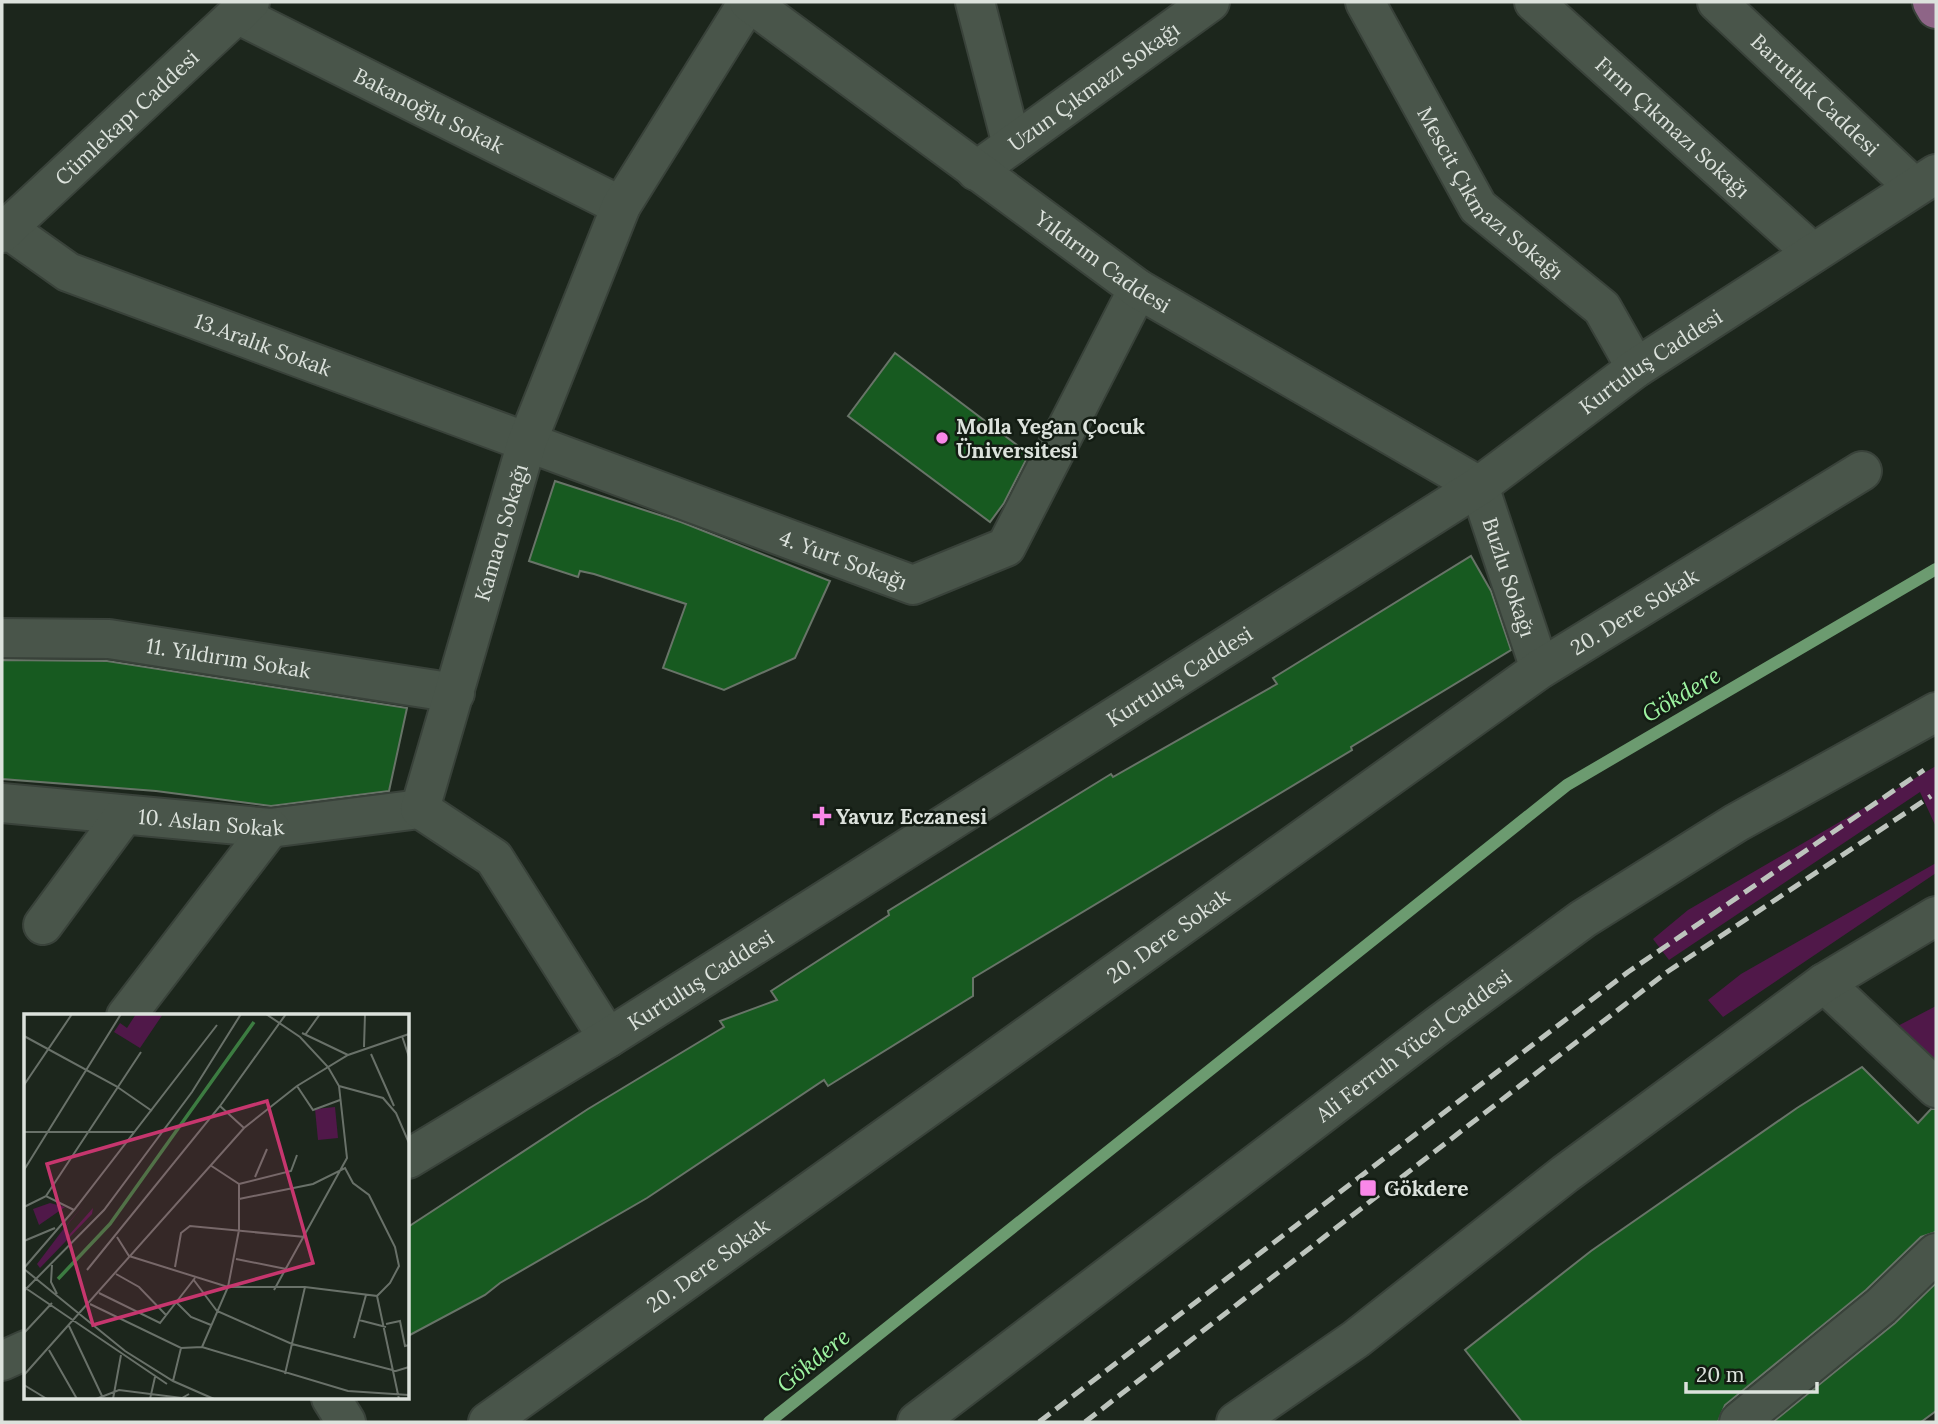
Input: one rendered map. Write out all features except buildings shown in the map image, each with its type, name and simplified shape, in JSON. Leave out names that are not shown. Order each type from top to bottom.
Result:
[{"type":"main road","points":[[1932,2],[1936,9]]},
{"type":"street","name":"Yıldırım Caddesi","points":[[748,2],[1138,289],[1479,486]]},
{"type":"street","name":"Kamacı Sokağı","points":[[420,809],[527,442],[621,206],[748,2]]},
{"type":"street","points":[[975,2],[1012,145]]},
{"type":"street","name":"Uzun Çıkmazı Sokağı","points":[[976,171],[1210,2]]},
{"type":"street","name":"Mescit Çıkmazı Sokağı","points":[[1365,2],[1478,207],[1602,308],[1636,368]]},
{"type":"street","name":"Fırın Çıkmazı Sokağı","points":[[1534,2],[1813,253]]},
{"type":"street","name":"Barutluk Caddesi","points":[[1717,2],[1925,180]]},
{"type":"street","name":"Bakanoğlu Sokak","points":[[244,8],[621,206]]},
{"type":"street","name":"Cümlekapı Caddesi","points":[[4,230],[244,8]]},
{"type":"street","name":"Kurtuluş Caddesi","points":[[410,1158],[608,1038],[1479,486],[1636,368],[1925,180]]},
{"type":"street","name":"13.Aralık Sokak","points":[[4,230],[68,272],[527,442]]},
{"type":"street","name":"4. Yurt Sokağı","points":[[527,442],[913,585],[1006,547],[1138,289]]},
{"type":"street","name":"20. Dere Sokak","points":[[488,1422],[1540,669],[1862,471]]},
{"type":"street","name":"Buzlu Sokağı","points":[[1479,486],[1540,669]]},
{"type":"street","name":"11. Yıldırım Sokak","points":[[2,638],[109,639],[455,692]]},
{"type":"street","name":"Ali Ferruh Yücel Caddesi","points":[[918,1422],[1440,1024],[1583,919],[1736,823],[1936,712]]},
{"type":"street","name":"10. Aslan Sokak","points":[[2,803],[270,828],[420,809]]},
{"type":"street","points":[[420,809],[494,858],[608,1038]]},
{"type":"street","points":[[43,925],[124,815]]},
{"type":"street","points":[[128,1014],[270,828]]},
{"type":"street","points":[[1250,1416],[1356,1339],[1565,1174],[1824,983],[1936,916]]},
{"type":"street","points":[[1824,983],[1936,1088]]},
{"type":"street","points":[[1739,1422],[1881,1306],[1936,1253]]},
{"type":"street","points":[[2,1361],[24,1351]]},
{"type":"street","points":[[332,1400],[346,1422]]},
{"type":"shaded area","points":[[1936,766],[1936,827],[1920,792],[1669,960],[1653,939],[1688,910]]},
{"type":"shaded area","points":[[1936,863],[1936,873],[1723,1017],[1708,1000],[1741,974]]},
{"type":"shaded area","points":[[1936,1006],[1936,1076],[1890,1030]]},
{"type":"waterway","name":"Gökdere","points":[[769,1422],[1567,785],[1936,569]]},
{"type":"railway","points":[[1039,1422],[1628,972],[1924,770]]},
{"type":"railway","points":[[1085,1422],[1667,972],[1931,796]]},
{"type":"place","name":"Molla Yegan Çocuk Üniversitesi","points":[[942,438]]},
{"type":"place","name":"Yavuz Eczanesi","points":[[822,816]]},
{"type":"place","name":"Gökdere","points":[[1368,1188]]}]
